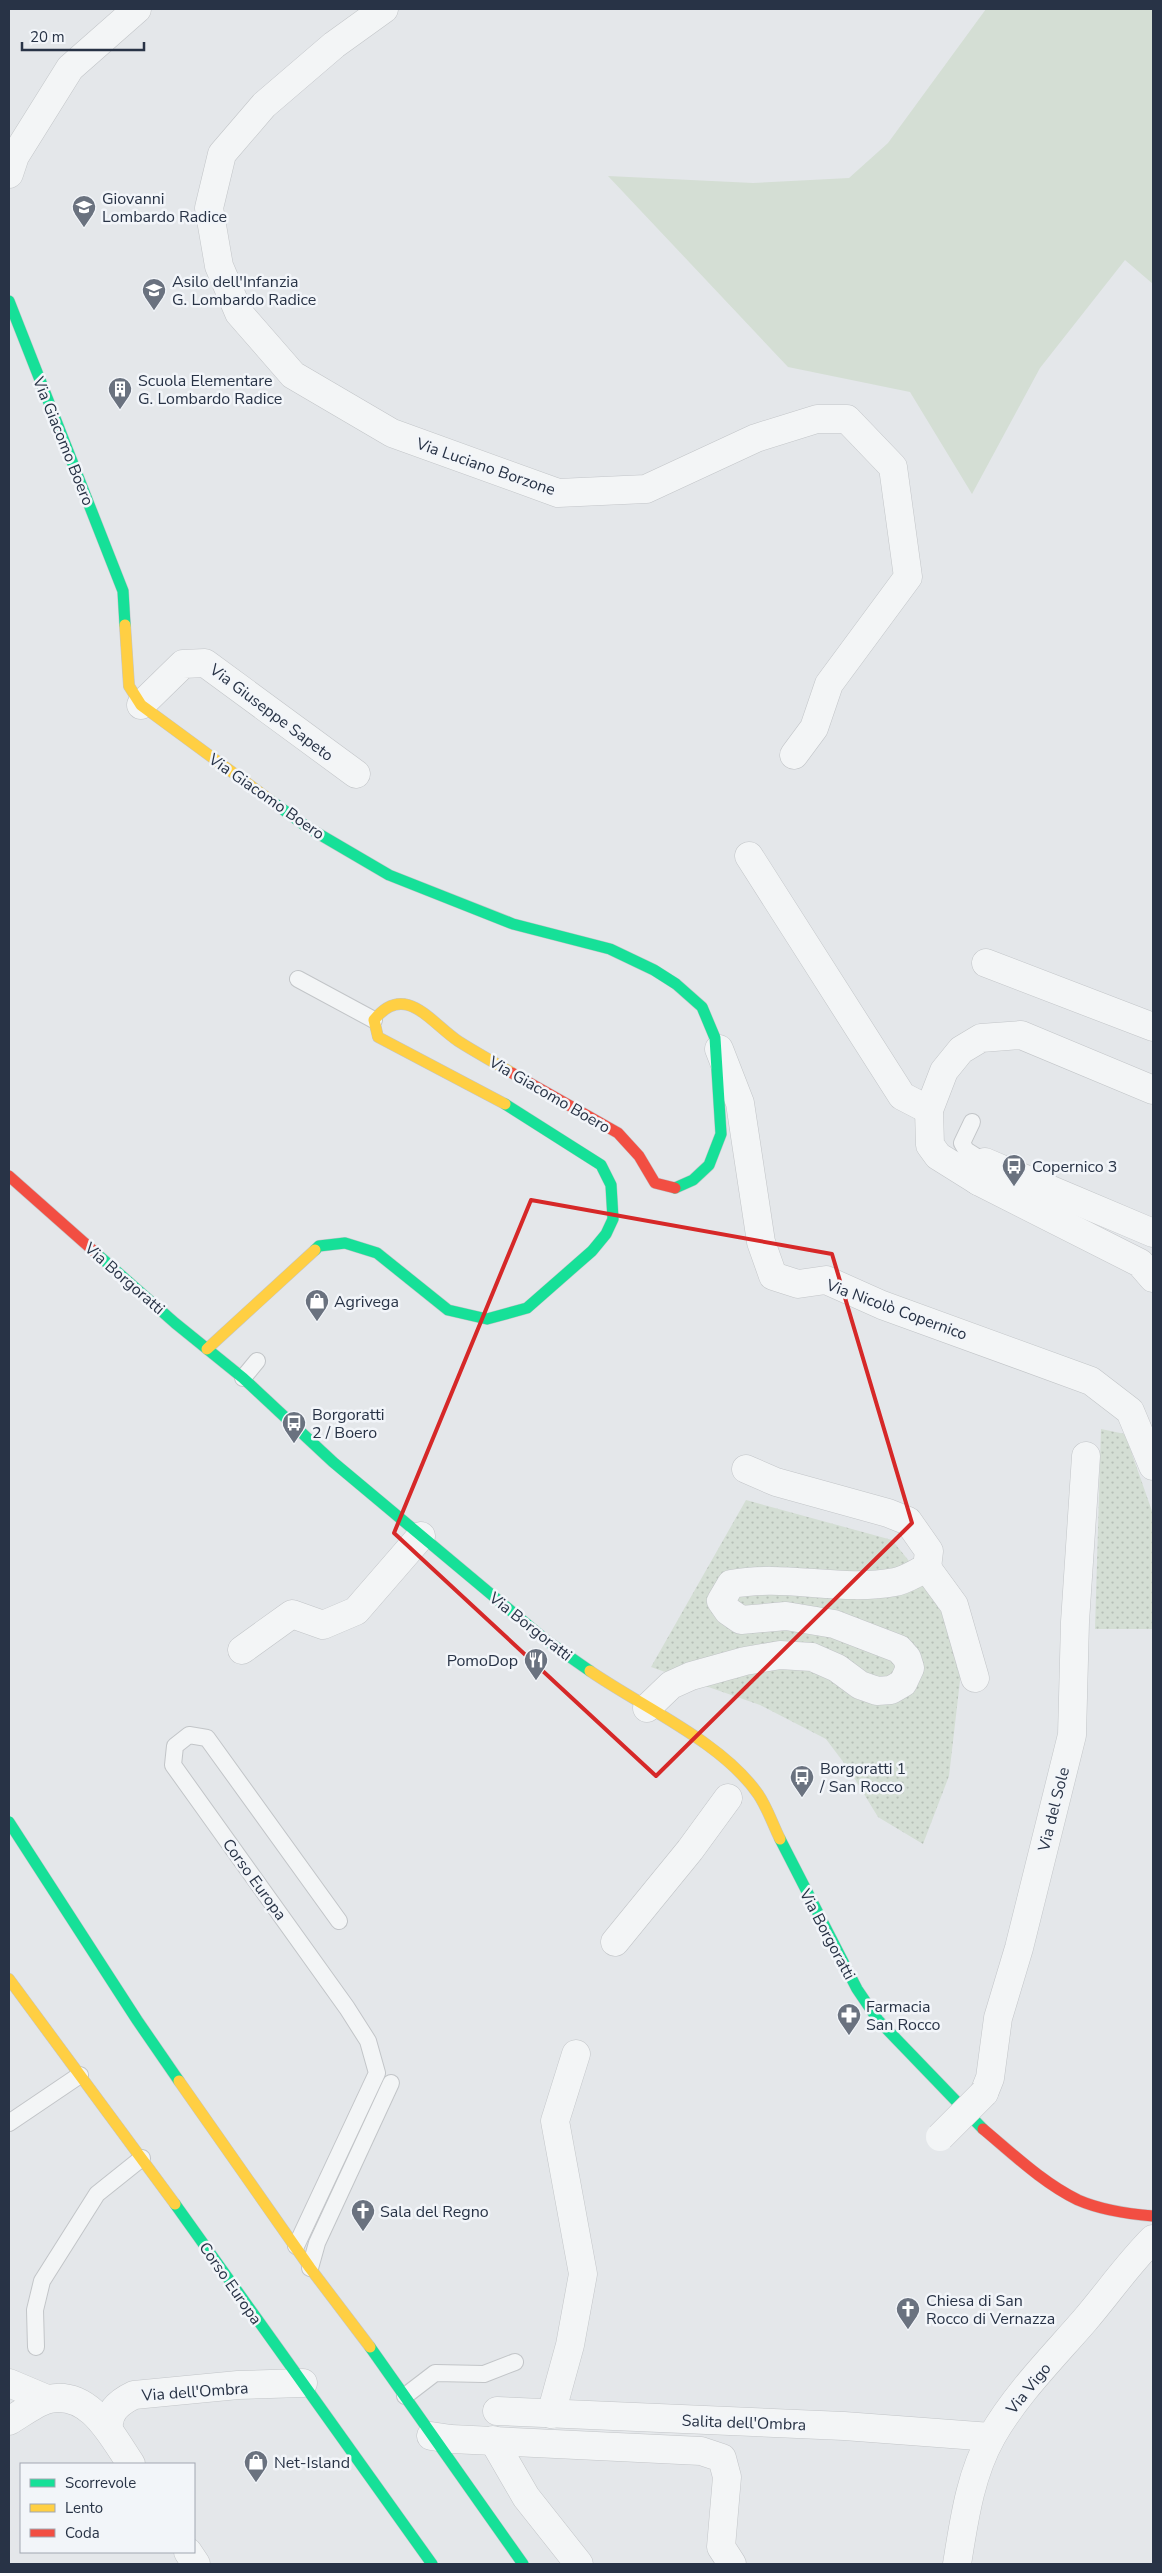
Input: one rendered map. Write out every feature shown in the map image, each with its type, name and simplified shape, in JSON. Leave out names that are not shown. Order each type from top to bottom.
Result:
[{"type":"street","points":[[9,174],[15,156],[70,68],[137,9]]},
{"type":"street","name":"Via Luciano Borzone","points":[[384,9],[334,45],[264,105],[222,154],[209,208],[219,266],[239,313],[293,375],[392,432],[558,493],[646,489],[756,438],[817,419],[848,419],[893,467],[908,577],[829,684],[814,728],[794,755]]},
{"type":"street","name":"Via Giacomo Boero","points":[[9,302],[123,591],[128,686],[141,705],[307,827],[389,875],[513,924],[610,949],[654,970],[676,984],[702,1007],[715,1038],[721,1134],[709,1164],[693,1180],[678,1188],[655,1183],[639,1156],[618,1133],[496,1064],[452,1036],[414,1006],[397,1003],[381,1010],[374,1020],[378,1037],[499,1100],[601,1165],[610,1185],[613,1219],[606,1234],[592,1250],[527,1308],[487,1319],[448,1310],[377,1253],[345,1243],[319,1246],[207,1349]]},
{"type":"street","name":"Via Giuseppe Sapeto","points":[[141,705],[183,664],[205,663],[356,774]]},
{"type":"street","points":[[749,856],[902,1096],[930,1110]]},
{"type":"street","points":[[986,963],[1153,1027]]},
{"type":"street","points":[[1153,1090],[1021,1034],[981,1038],[961,1050],[944,1071],[930,1110],[930,1145],[938,1156],[1153,1233]]},
{"type":"street","name":"Via Nicolò Copernico","points":[[715,1038],[740,1103],[761,1242],[773,1276],[798,1284],[826,1280],[882,1305],[1091,1381],[1130,1411],[1153,1466]]},
{"type":"street","points":[[981,1172],[1140,1263],[1153,1278]]},
{"type":"street","name":"Via Borgoratti","points":[[9,1176],[207,1349],[243,1378],[333,1462],[547,1641],[720,1755],[759,1795],[810,1901],[857,1989],[878,2020],[974,2122],[1039,2176],[1080,2200],[1123,2214],[1153,2216]]},
{"type":"street","name":"Via del Sole","points":[[940,2137],[984,2093],[991,2071],[998,2018],[1019,1948],[1072,1735],[1075,1622],[1086,1456]]},
{"type":"street","points":[[746,1469],[776,1482],[888,1513],[908,1521],[930,1550],[927,1568],[954,1605],[975,1678]]},
{"type":"street","points":[[242,1650],[292,1614],[323,1625],[356,1611],[421,1536]]},
{"type":"street","points":[[647,1708],[671,1685],[691,1676],[744,1661],[780,1656],[812,1657],[837,1668],[860,1685],[877,1691],[891,1690],[903,1683],[910,1668],[907,1658],[899,1649],[834,1624],[786,1616],[741,1620],[728,1612],[721,1601],[731,1584],[748,1581],[778,1580],[839,1585],[896,1582],[927,1568]]},
{"type":"street","points":[[615,1942],[690,1850],[728,1798]]},
{"type":"street","points":[[9,1822],[137,2020],[310,2268],[405,2396],[431,2436],[524,2564]]},
{"type":"street","name":"Corso Europa","points":[[9,1979],[142,2158],[432,2564]]},
{"type":"street","points":[[551,2414],[570,2346],[583,2274],[555,2121],[576,2054]]},
{"type":"street","name":"Via Vigo","points":[[958,2555],[973,2481],[991,2437],[1016,2400],[1106,2295],[1133,2260],[1153,2239]]},
{"type":"street","points":[[9,2383],[48,2399]]},
{"type":"street","name":"Via dell'Ombra","points":[[109,2430],[108,2419],[114,2410],[122,2400],[134,2395],[238,2386],[303,2383]]},
{"type":"street","points":[[9,2421],[48,2399],[64,2397],[82,2403],[96,2414],[109,2430],[130,2463]]},
{"type":"street","name":"Salita dell'Ombra","points":[[498,2411],[844,2426],[991,2437]]},
{"type":"street","points":[[431,2436],[451,2439],[701,2451],[722,2458],[727,2477],[721,2547],[732,2564]]},
{"type":"street","points":[[493,2440],[526,2497],[579,2564]]},
{"type":"street","points":[[189,2553],[196,2564]]},
{"type":"lane","points":[[298,979],[374,1020]]},
{"type":"lane","points":[[972,1122],[962,1143],[981,1172]]},
{"type":"lane","points":[[243,1378],[257,1361]]},
{"type":"lane","name":"Corso Europa","points":[[296,2246],[377,2073],[368,2042],[347,2008],[173,1765],[175,1746],[189,1735],[207,1738],[339,1921]]},
{"type":"lane","points":[[9,2123],[80,2075]]},
{"type":"lane","points":[[310,2268],[317,2243],[391,2084]]},
{"type":"lane","points":[[36,2347],[35,2310],[42,2281],[97,2194],[142,2158]]},
{"type":"lane","points":[[405,2396],[435,2373],[484,2374],[515,2362]]},
{"type":"highlighted area","points":[[531,1200],[832,1254],[912,1523],[656,1776],[394,1533]]},
{"type":"shaded area","points":[[986,9],[1153,9],[1153,284],[1125,260],[1040,368],[972,494],[910,392],[788,367],[608,176],[753,183],[849,178],[888,143]]},
{"type":"shaded area","points":[[1101,1429],[1125,1434],[1153,1514],[1153,1629],[1095,1629]]},
{"type":"shaded area","points":[[746,1500],[892,1540],[926,1582],[947,1624],[961,1672],[949,1776],[923,1844],[878,1817],[850,1771],[826,1739],[760,1705],[651,1667]]},
{"type":"traffic: fast","points":[[9,301],[123,591],[125,625]]},
{"type":"traffic: fast","points":[[270,800],[307,827],[389,875],[513,924],[610,949],[654,970],[676,984],[702,1007],[715,1038],[721,1134],[709,1165],[693,1180],[675,1188]]},
{"type":"traffic: fast","points":[[315,1250],[319,1246],[345,1243],[377,1253],[448,1310],[487,1319],[527,1308],[592,1251],[606,1234],[613,1219],[611,1185],[601,1165],[505,1104]]},
{"type":"traffic: fast","points":[[97,1254],[175,1323],[243,1378],[333,1462],[547,1641],[590,1671]]},
{"type":"traffic: fast","points":[[9,1822],[137,2020],[179,2081]]},
{"type":"traffic: fast","points":[[780,1839],[857,1989],[878,2020],[983,2129]]},
{"type":"traffic: fast","points":[[175,2204],[432,2564]]},
{"type":"traffic: fast","points":[[370,2347],[523,2564]]},
{"type":"traffic: slow","points":[[125,625],[129,686],[141,705],[270,800]]},
{"type":"traffic: slow","points":[[505,1104],[378,1037],[374,1020],[385,1009],[396,1004],[418,1009],[458,1041],[512,1073]]},
{"type":"traffic: slow","points":[[207,1349],[315,1250]]},
{"type":"traffic: slow","points":[[590,1671],[680,1726],[724,1758],[743,1775],[758,1794],[780,1839]]},
{"type":"traffic: slow","points":[[9,1979],[175,2204]]},
{"type":"traffic: slow","points":[[179,2081],[310,2268],[370,2347]]},
{"type":"traffic: jam","points":[[512,1073],[618,1133],[639,1156],[655,1183],[675,1188]]},
{"type":"traffic: jam","points":[[9,1176],[97,1254]]},
{"type":"traffic: jam","points":[[983,2129],[1040,2177],[1078,2200],[1115,2211],[1153,2216]]},
{"type":"place","name":"Giovanni Lombardo Radice","points":[[84,228]]},
{"type":"place","name":"Asilo dell'Infanzia G. Lombardo Radice","points":[[154,311]]},
{"type":"place","name":"Scuola Elementare G. Lombardo Radice","points":[[120,410]]},
{"type":"place","name":"Copernico 3","points":[[1014,1187]]},
{"type":"place","name":"Agrivega","points":[[317,1322]]},
{"type":"place","name":"Borgoratti 2 / Boero","points":[[294,1444]]},
{"type":"place","name":"PomoDop","points":[[536,1681]]},
{"type":"place","name":"Borgoratti 1 / San Rocco","points":[[802,1798]]},
{"type":"place","name":"Farmacia San Rocco","points":[[849,2036]]},
{"type":"place","name":"Sala del Regno","points":[[363,2232]]},
{"type":"place","name":"Chiesa di San Rocco di Vernazza","points":[[908,2330]]},
{"type":"place","name":"Net-Island","points":[[256,2483]]}]
